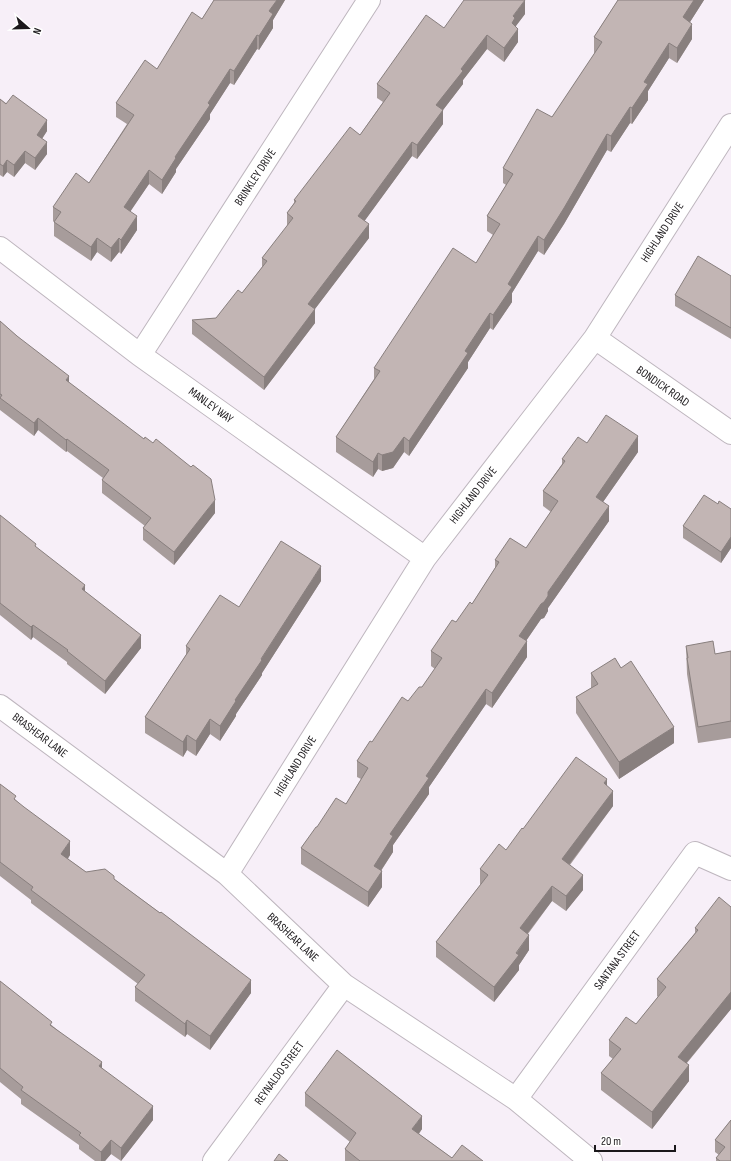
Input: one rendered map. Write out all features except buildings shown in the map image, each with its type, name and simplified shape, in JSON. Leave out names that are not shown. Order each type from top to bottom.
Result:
[{"type":"street","name":"BRINKLEY DRIVE","points":[[140,355],[369,0]]},
{"type":"street","name":"HIGHLAND DRIVE","points":[[228,874],[425,558],[595,338],[731,124]]},
{"type":"street","name":"MANLEY WAY","points":[[0,248],[140,355],[425,558]]},
{"type":"street","name":"BONDICK ROAD","points":[[595,338],[731,433]]},
{"type":"street","name":"BRASHEAR LANE","points":[[0,706],[228,874],[344,984],[516,1099],[591,1161]]},
{"type":"street","name":"SANTANA STREET","points":[[516,1099],[695,853],[731,869]]},
{"type":"street","name":"REYNALDO STREET","points":[[214,1161],[344,984]]}]
